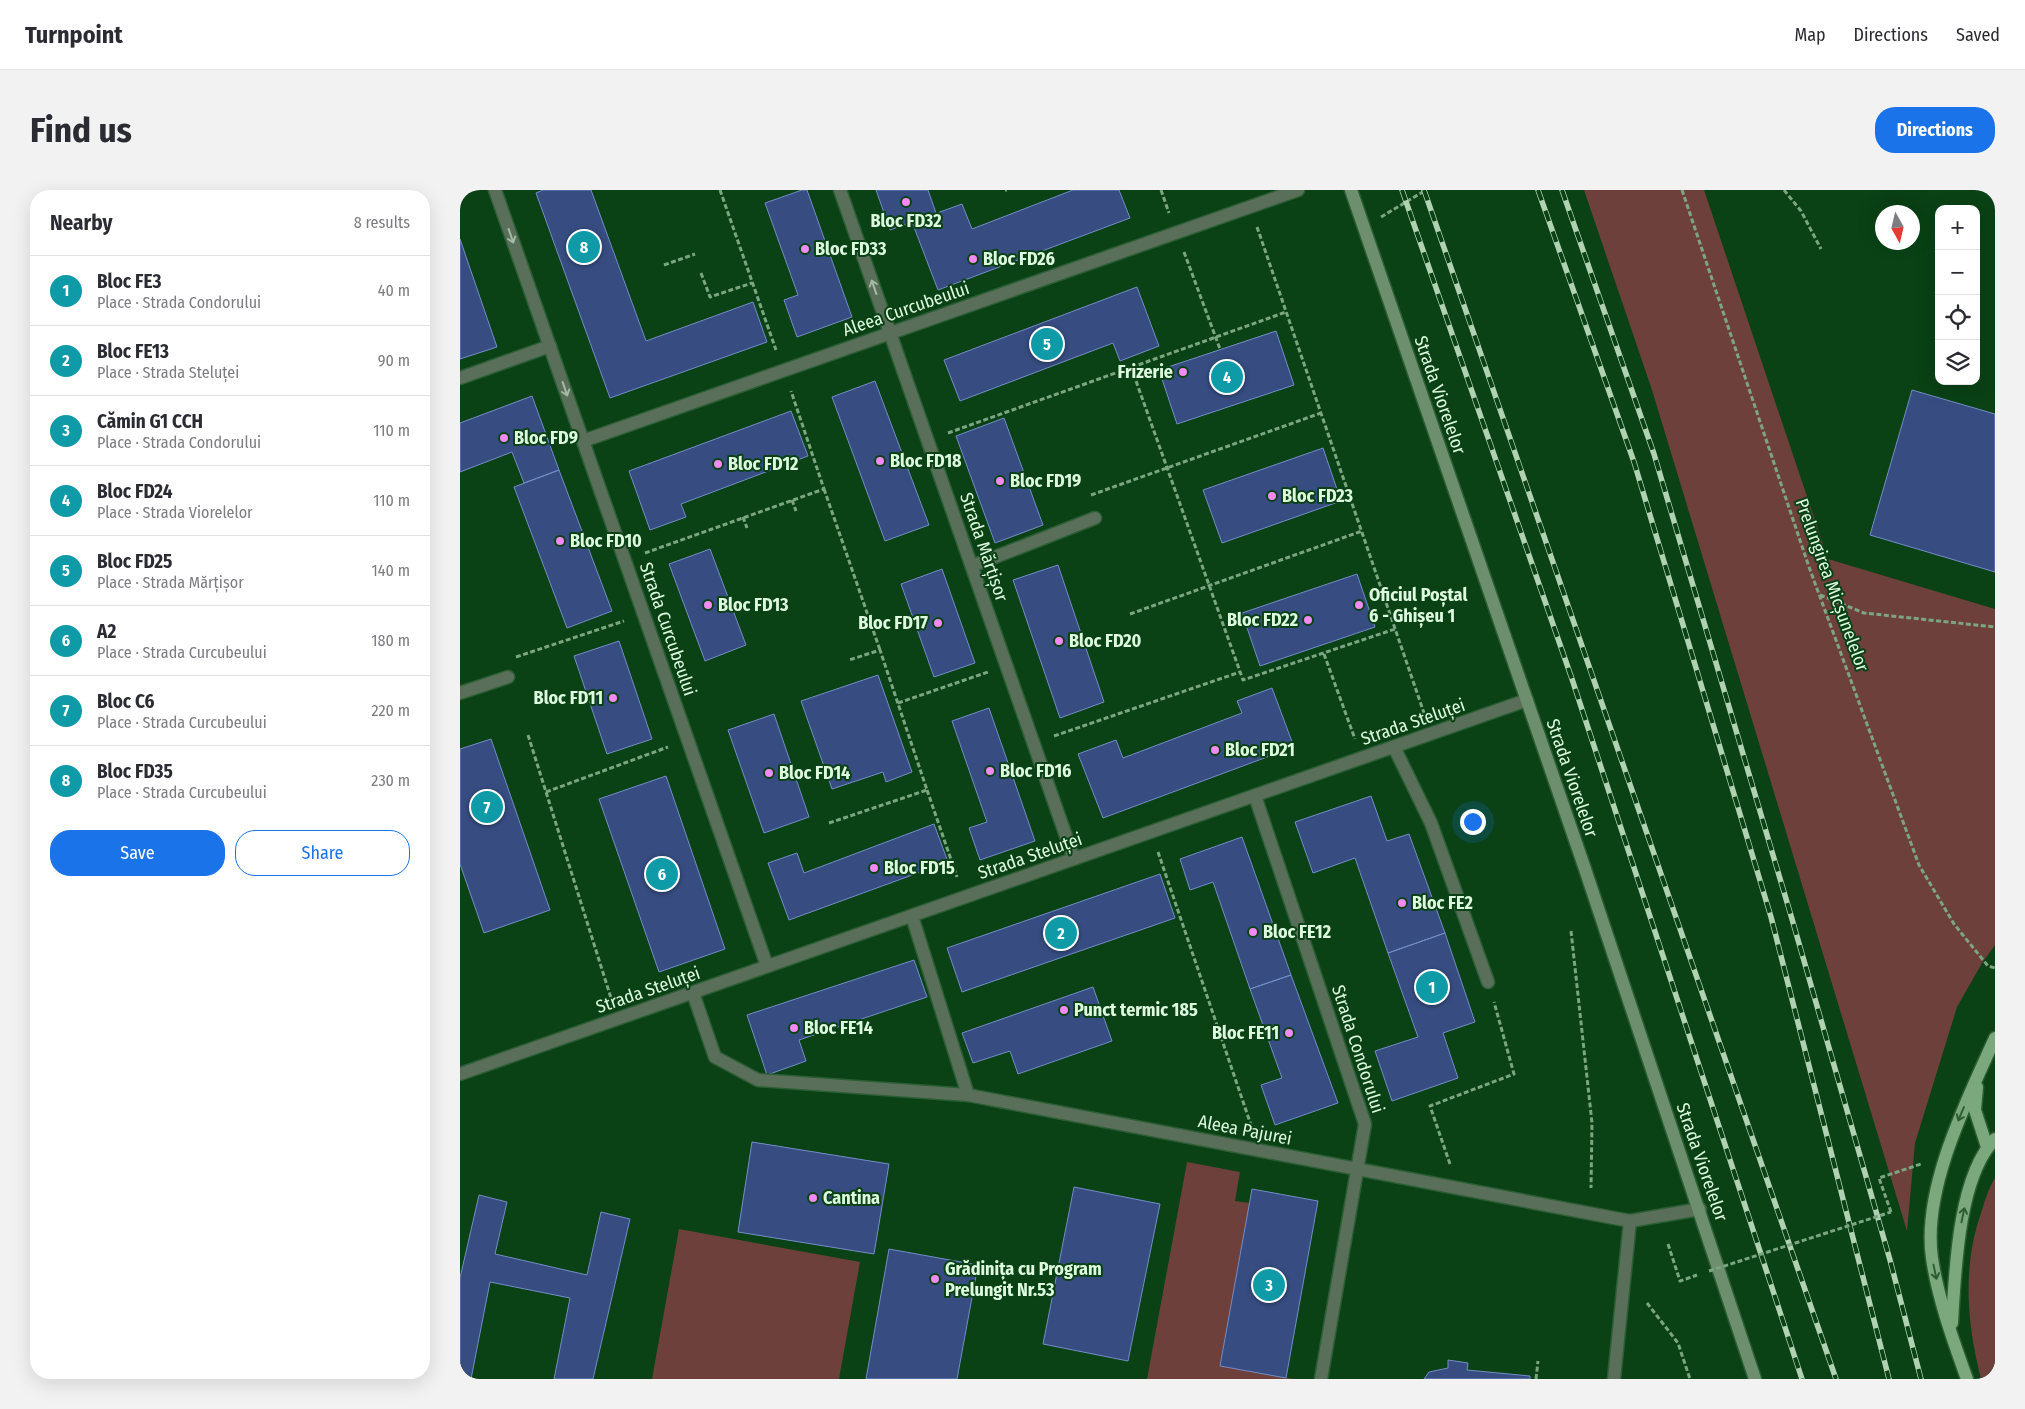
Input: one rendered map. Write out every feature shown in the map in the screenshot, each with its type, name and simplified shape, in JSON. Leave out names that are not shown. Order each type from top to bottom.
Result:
[{"type":"main road","points":[[1967,1379],[1951,1333],[1932,1257],[1932,1213],[1936,1191],[1957,1125],[1995,1038]]},
{"type":"main road","points":[[1951,1333],[1962,1221],[1968,1194],[1991,1143],[1975,1110],[1978,1075]]},
{"type":"street","name":"Strada Curcubeului","points":[[495,190],[768,966]]},
{"type":"street","name":"Strada Mărțișor","points":[[840,190],[1074,859]]},
{"type":"street","name":"Aleea Curcubeului","points":[[583,441],[1298,190]]},
{"type":"street","name":"Strada Viorelelor","points":[[1351,190],[1700,1208],[1755,1379]]},
{"type":"street","points":[[460,378],[550,346]]},
{"type":"street","points":[[972,566],[1095,518]]},
{"type":"street","points":[[460,693],[508,677]]},
{"type":"street","name":"Strada Steluței","points":[[460,1073],[1527,700]]},
{"type":"street","points":[[1394,747],[1431,823],[1488,982]]},
{"type":"street","name":"Strada Condorului","points":[[1255,796],[1365,1124],[1321,1379]]},
{"type":"street","points":[[912,916],[968,1095]]},
{"type":"street","name":"Aleea Pajurei","points":[[693,993],[715,1057],[758,1080],[968,1095],[1630,1221],[1700,1208]]},
{"type":"street","points":[[1614,1379],[1630,1221]]},
{"type":"path","points":[[720,190],[784,371],[957,878]]},
{"type":"path","points":[[1364,227],[1426,190]]},
{"type":"path","name":"Prelungirea Micșunelelor","points":[[1682,190],[1820,595],[1919,865],[1954,924],[1988,966],[1995,968]]},
{"type":"path","points":[[1784,190],[1800,211],[1821,249]]},
{"type":"path","points":[[1250,207],[1425,716]]},
{"type":"path","points":[[1176,233],[1220,349]]},
{"type":"path","points":[[664,265],[695,254]]},
{"type":"path","points":[[701,273],[710,297],[752,283]]},
{"type":"path","points":[[928,440],[1286,312]]},
{"type":"path","points":[[1131,367],[1243,680],[1395,629]]},
{"type":"path","points":[[1088,497],[1321,413]]},
{"type":"path","points":[[625,560],[824,489]]},
{"type":"path","points":[[792,500],[796,511]]},
{"type":"path","points":[[743,517],[748,528]]},
{"type":"path","points":[[1130,614],[1362,531]]},
{"type":"path","points":[[1820,595],[1864,613],[1995,627]]},
{"type":"path","points":[[512,659],[644,614]]},
{"type":"path","points":[[849,660],[880,650]]},
{"type":"path","points":[[1324,654],[1355,739]]},
{"type":"path","points":[[898,703],[1007,666]]},
{"type":"path","points":[[1034,743],[1240,672]]},
{"type":"path","points":[[528,735],[611,998]]},
{"type":"path","points":[[546,792],[688,740]]},
{"type":"path","points":[[829,824],[927,790]]},
{"type":"path","points":[[1158,852],[1260,1151]]},
{"type":"path","points":[[1571,931],[1592,1123],[1591,1188]]},
{"type":"path","points":[[1458,1188],[1430,1106],[1514,1074],[1488,982]]},
{"type":"path","points":[[1668,1244],[1680,1281],[1891,1212],[1879,1178],[1921,1164]]},
{"type":"path","points":[[1647,1303],[1678,1343],[1690,1379]]},
{"type":"path","points":[[1536,1379],[1538,1361]]},
{"type":"shaded area","points":[[1584,190],[1704,190],[1828,559],[1995,609],[1995,945],[1982,963],[1957,1007],[1915,1143],[1907,1231],[1652,390]]},
{"type":"shaded area","points":[[1187,1162],[1240,1172],[1235,1201],[1250,1203],[1220,1365],[1294,1379],[1147,1379]]},
{"type":"shaded area","points":[[1995,1178],[1995,1379],[1981,1379],[1972,1338],[1969,1275],[1975,1234],[1990,1186]]},
{"type":"shaded area","points":[[679,1229],[860,1262],[839,1379],[652,1379]]},
{"type":"building","points":[[543,190],[591,190],[646,341],[753,302],[767,342],[610,398],[536,193]]},
{"type":"building","name":"Bloc FD33","points":[[807,190],[852,317],[797,337],[784,300],[798,295],[765,203]]},
{"type":"building","name":"Bloc FD32","points":[[876,190],[928,190],[936,213],[890,230]]},
{"type":"building","name":"Bloc FD26","points":[[1073,190],[1119,190],[1130,218],[938,290],[912,222],[962,204],[972,229]]},
{"type":"building","points":[[460,239],[497,347],[460,359]]},
{"type":"building","points":[[1137,287],[1159,346],[1120,361],[1113,343],[960,401],[944,360]]},
{"type":"building","points":[[1276,331],[1294,385],[1177,424],[1159,370]]},
{"type":"building","name":"Bloc FD18","points":[[875,381],[929,525],[885,541],[832,397]]},
{"type":"building","points":[[1912,390],[1995,414],[1995,572],[1870,535]]},
{"type":"building","name":"Bloc FD9","points":[[532,396],[559,470],[524,483],[512,452],[460,472],[460,423]]},
{"type":"building","name":"Bloc FD12","points":[[791,411],[808,456],[681,504],[686,517],[650,530],[629,471]]},
{"type":"building","name":"Bloc FD19","points":[[1004,418],[1043,525],[995,543],[956,436]]},
{"type":"building","name":"Bloc FD23","points":[[1323,448],[1341,501],[1222,543],[1203,490]]},
{"type":"building","name":"Bloc FD10","points":[[559,470],[612,611],[567,628],[514,487]]},
{"type":"building","name":"Bloc FD13","points":[[710,549],[746,645],[705,661],[669,564]]},
{"type":"building","name":"Bloc FD20","points":[[1058,565],[1104,702],[1060,718],[1013,580]]},
{"type":"building","name":"Bloc FD17","points":[[942,569],[975,663],[934,677],[901,584]]},
{"type":"building","name":"Bloc FD22","points":[[1357,574],[1375,627],[1260,666],[1242,613]]},
{"type":"building","name":"Bloc FD11","points":[[619,641],[652,739],[607,754],[574,656]]},
{"type":"building","points":[[878,675],[912,772],[886,782],[883,772],[832,789],[801,701]]},
{"type":"building","name":"Bloc FD21","points":[[1272,688],[1294,747],[1103,818],[1078,754],[1116,740],[1123,758],[1242,713],[1237,701]]},
{"type":"building","name":"Bloc FD16","points":[[989,708],[1035,841],[980,860],[969,828],[987,822],[952,721]]},
{"type":"building","name":"Bloc FD14","points":[[774,714],[809,817],[764,833],[728,730]]},
{"type":"building","points":[[491,739],[550,910],[484,933],[460,864],[460,749]]},
{"type":"building","points":[[666,776],[725,949],[659,972],[599,799]]},
{"type":"building","name":"Bloc FE2","points":[[1371,796],[1387,841],[1409,834],[1445,933],[1388,953],[1355,858],[1313,873],[1295,822]]},
{"type":"building","name":"Bloc FD15","points":[[934,824],[948,862],[789,920],[768,863],[797,853],[804,873]]},
{"type":"building","name":"Bloc FE12","points":[[1242,837],[1291,975],[1250,989],[1213,882],[1190,890],[1180,859]]},
{"type":"building","points":[[1160,874],[1175,918],[962,992],[947,948]]},
{"type":"building","points":[[1445,933],[1475,1022],[1443,1033],[1458,1078],[1392,1101],[1375,1051],[1418,1037],[1388,953]]},
{"type":"building","name":"Bloc FE14","points":[[914,960],[927,997],[799,1040],[806,1061],[767,1075],[747,1015]]},
{"type":"building","name":"Bloc FE11","points":[[1291,975],[1338,1103],[1275,1125],[1261,1085],[1282,1078],[1250,989]]},
{"type":"building","name":"Punct termic 185","points":[[1093,987],[1112,1041],[1018,1074],[1010,1051],[973,1063],[962,1033]]},
{"type":"building","name":"Cantina","points":[[752,1142],[889,1164],[874,1254],[738,1232]]},
{"type":"building","points":[[1074,1187],[1160,1204],[1128,1361],[1043,1344]]},
{"type":"building","points":[[1252,1189],[1318,1201],[1286,1378],[1220,1366]]},
{"type":"building","points":[[479,1195],[507,1202],[495,1254],[587,1275],[601,1212],[630,1219],[593,1379],[554,1379],[570,1298],[490,1282],[471,1379],[460,1379],[460,1278]]},
{"type":"building","points":[[889,1249],[978,1265],[957,1379],[866,1379]]},
{"type":"building","points":[[1448,1360],[1468,1363],[1467,1370],[1530,1376],[1530,1379],[1424,1379],[1429,1372],[1448,1368]]},
{"type":"railway","points":[[1402,190],[1572,679],[1802,1379]]},
{"type":"railway","points":[[1424,190],[1836,1379]]},
{"type":"railway","points":[[1538,190],[1634,462],[1771,917],[1889,1379]]},
{"type":"railway","points":[[1562,190],[1654,454],[1792,919],[1890,1260],[1921,1379]]},
{"type":"place","name":"Bloc FD32","points":[[906,202]]},
{"type":"place","name":"Bloc FD35","points":[[584,247]]},
{"type":"place","name":"Bloc FD33","points":[[805,249]]},
{"type":"place","name":"Bloc FD26","points":[[973,259]]},
{"type":"place","name":"Bloc FD25","points":[[1047,344]]},
{"type":"place","name":"Frizerie","points":[[1183,372]]},
{"type":"place","name":"Bloc FD24","points":[[1227,377]]},
{"type":"place","name":"Bloc FD9","points":[[504,438]]},
{"type":"place","name":"Bloc FD18","points":[[880,461]]},
{"type":"place","name":"Bloc FD12","points":[[718,464]]},
{"type":"place","name":"Bloc FD19","points":[[1000,481]]},
{"type":"place","name":"Bloc FD23","points":[[1272,496]]},
{"type":"place","name":"Bloc FD10","points":[[560,541]]},
{"type":"place","name":"Bloc FD13","points":[[708,605]]},
{"type":"place","name":"Oficiul Poștal 6 - Ghișeu 1","points":[[1359,605]]},
{"type":"place","name":"Bloc FD22","points":[[1308,620]]},
{"type":"place","name":"Bloc FD17","points":[[938,623]]},
{"type":"place","name":"Bloc FD20","points":[[1059,641]]},
{"type":"place","name":"Bloc FD11","points":[[613,698]]},
{"type":"place","name":"Bloc FD21","points":[[1215,750]]},
{"type":"place","name":"Bloc FD16","points":[[990,771]]},
{"type":"place","name":"Bloc FD14","points":[[769,773]]},
{"type":"place","name":"Bloc C6","points":[[487,807]]},
{"type":"place","name":"Bloc FD15","points":[[874,868]]},
{"type":"place","name":"A2","points":[[662,874]]},
{"type":"place","name":"Bloc FE2","points":[[1402,903]]},
{"type":"place","name":"Bloc FE12","points":[[1253,932]]},
{"type":"place","name":"Bloc FE13","points":[[1061,933]]},
{"type":"place","name":"Bloc FE3","points":[[1432,987]]},
{"type":"place","name":"Punct termic 185","points":[[1064,1010]]},
{"type":"place","name":"Bloc FE14","points":[[794,1028]]},
{"type":"place","name":"Bloc FE11","points":[[1289,1033]]},
{"type":"place","name":"Cantina","points":[[813,1198]]},
{"type":"place","name":"Grădinița cu Program Prelungit Nr.53","points":[[935,1279]]},
{"type":"place","name":"Cămin G1 CCH","points":[[1269,1285]]}]
